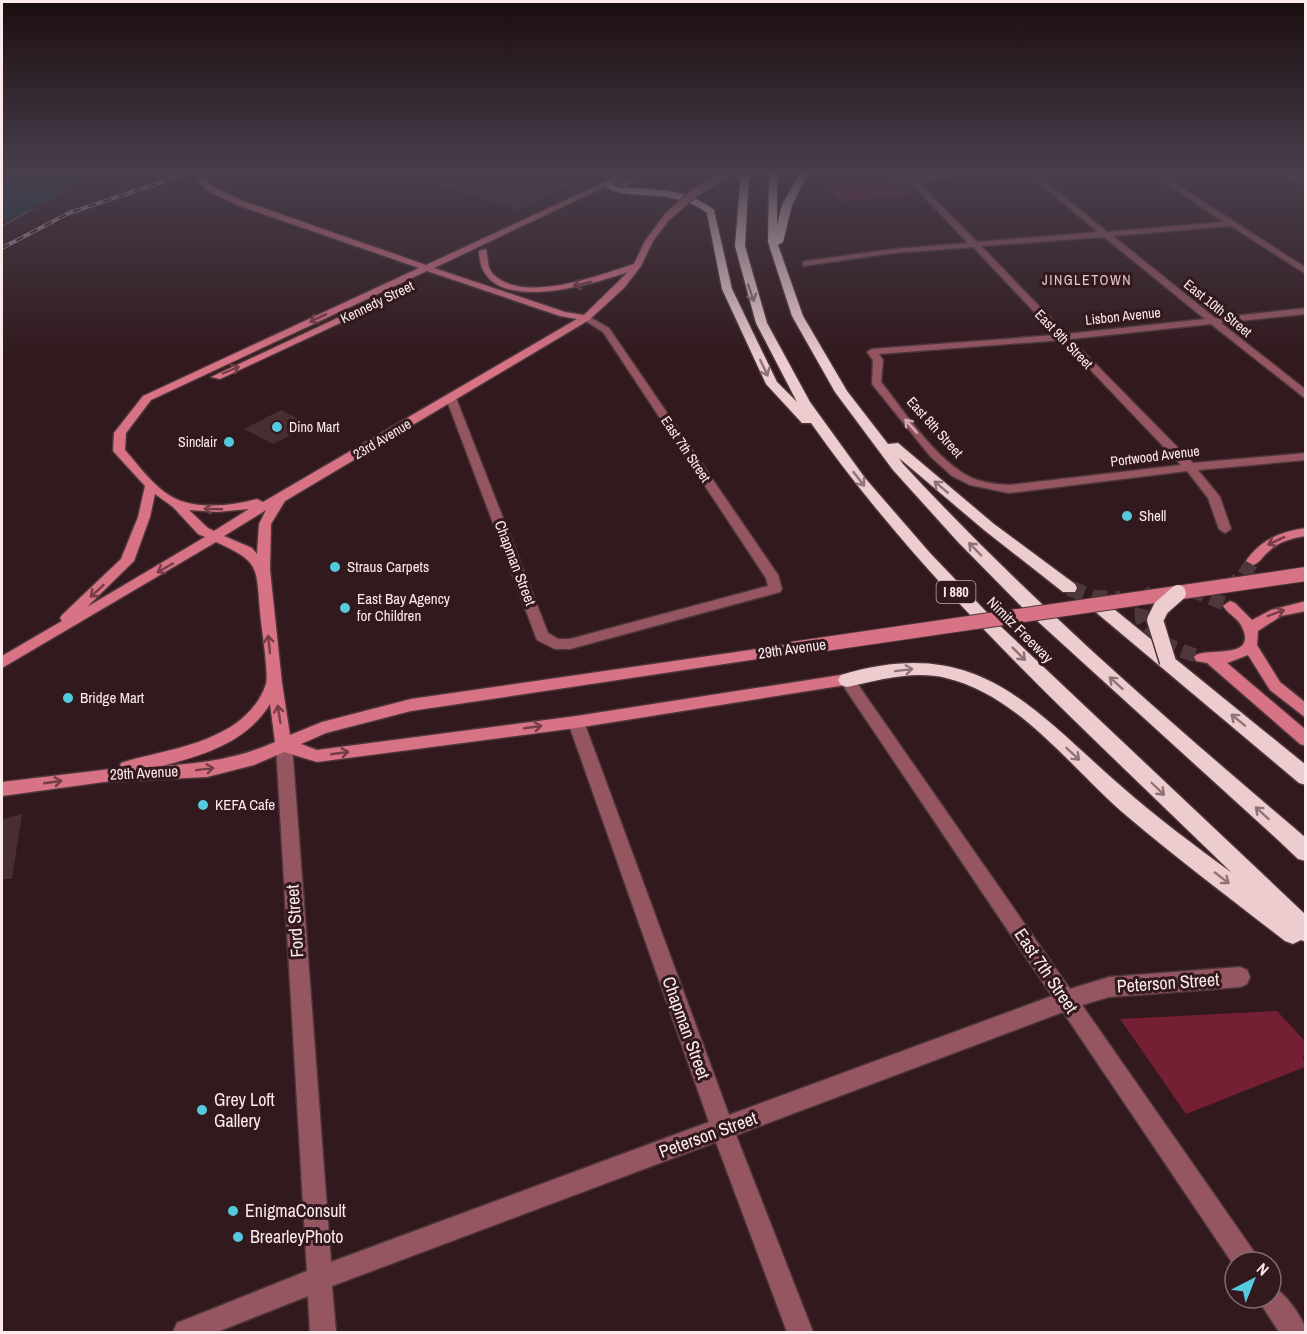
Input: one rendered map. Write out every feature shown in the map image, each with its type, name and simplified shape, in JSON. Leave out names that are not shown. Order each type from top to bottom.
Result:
[{"type":"highway","points":[[716,235],[727,289],[772,384],[837,451]]},
{"type":"highway","name":"Nimitz Freeway","points":[[740,235],[742,259],[750,291],[774,349],[837,451],[884,511],[958,593],[1305,931]]},
{"type":"highway","name":"Nimitz Freeway","points":[[773,235],[776,259],[804,329],[861,418],[934,508],[1005,581],[1305,852]]},
{"type":"highway","points":[[776,259],[781,235]]},
{"type":"highway","points":[[861,418],[989,527],[1069,588]]},
{"type":"highway","points":[[1168,662],[1155,620],[1161,608],[1178,593]]},
{"type":"highway","points":[[1098,605],[1284,757],[1305,777]]},
{"type":"highway","points":[[847,680],[910,669],[949,671],[979,682],[1008,699],[1039,722],[1133,810],[1305,942]]},
{"type":"main road","name":"East 7th Street","points":[[335,235],[428,267],[503,286],[573,309],[586,318]]},
{"type":"main road","name":"Kennedy Street","points":[[214,537],[203,531],[177,504],[151,486],[118,451],[120,433],[139,412],[147,398],[500,235]]},
{"type":"main road","name":"Kennedy Street","points":[[139,412],[266,355],[514,235]]},
{"type":"main road","name":"23rd Avenue","points":[[2,663],[214,537],[248,514],[289,494],[586,318],[621,286],[638,266],[653,235]]},
{"type":"main road","points":[[483,251],[481,261],[483,269],[503,286],[564,287],[584,284],[638,266]]},
{"type":"main road","name":"East 7th Street","points":[[443,270],[563,314],[586,318]]},
{"type":"main road","points":[[45,637],[105,584],[127,561],[144,517],[151,486]]},
{"type":"main road","points":[[177,504],[210,510],[230,509],[289,494]]},
{"type":"main road","name":"Ford Street","points":[[284,746],[274,683],[263,570],[265,524],[269,514],[289,494]]},
{"type":"main road","points":[[1253,561],[1261,548],[1277,539],[1305,532]]},
{"type":"main road","points":[[214,537],[247,550],[263,570]]},
{"type":"main road","name":"29th Avenue","points":[[2,789],[104,775],[207,770],[254,758],[322,729],[411,705],[1305,574]]},
{"type":"main road","points":[[1230,606],[1241,615],[1251,629],[1253,638],[1250,646],[1243,654],[1229,658],[1207,658],[1247,687],[1305,740]]},
{"type":"main road","points":[[1251,629],[1262,619],[1275,612],[1305,606]]},
{"type":"main road","points":[[1250,646],[1275,686],[1305,712]]},
{"type":"main road","points":[[284,746],[317,756],[576,722],[847,680]]},
{"type":"main road","points":[[104,775],[211,743],[235,731],[251,719],[274,683]]},
{"type":"street","name":"East 9th Street","points":[[966,235],[1190,467],[1214,497],[1225,529]]},
{"type":"street","points":[[806,264],[894,251],[1077,235]]},
{"type":"street","name":"East 10th Street","points":[[1107,235],[1305,396]]},
{"type":"street","points":[[1248,235],[1305,272]]},
{"type":"street","name":"Lisbon Avenue","points":[[872,352],[1062,337],[1305,311]]},
{"type":"street","name":"East 7th Street","points":[[586,318],[606,330],[774,578],[775,589]]},
{"type":"street","name":"East 8th Street","points":[[872,352],[878,360],[876,382],[910,425],[956,474],[980,485],[1009,489]]},
{"type":"street","name":"Chapman Street","points":[[451,398],[542,636],[555,644],[570,644],[775,589]]},
{"type":"street","name":"Portwood Avenue","points":[[1009,489],[1190,467],[1305,456]]},
{"type":"street","name":"East 7th Street","points":[[847,680],[1237,1250]]},
{"type":"street","name":"Chapman Street","points":[[576,722],[723,1130],[800,1332]]},
{"type":"street","name":"Ford Street","points":[[284,746],[323,1332]]},
{"type":"street","name":"Peterson Street","points":[[186,1332],[319,1279],[1067,1000],[1109,987],[1240,977]]},
{"type":"street","points":[[1278,1310],[1294,1332]]},
{"type":"shaded area","points":[[1277,1011],[1305,1041],[1303,1056],[1305,1067],[1186,1114],[1120,1019]]},
{"type":"building","name":"Dino Mart","points":[[281,410],[311,425],[273,444],[244,429]]},
{"type":"building","points":[[22,814],[12,879],[2,879],[2,819]]},
{"type":"tunnel","points":[[1227,588],[1243,576],[1253,561]]},
{"type":"tunnel","points":[[1069,588],[1094,598],[1120,599]]},
{"type":"tunnel","points":[[1191,590],[1230,606]]},
{"type":"tunnel","points":[[1153,591],[1144,604],[1141,615],[1145,625],[1163,642],[1201,657]]},
{"type":"railway","points":[[2,248],[26,235]]},
{"type":"place","name":"Dino Mart","points":[[277,427]]},
{"type":"place","name":"Sinclair","points":[[229,442]]},
{"type":"place","name":"Shell","points":[[1127,516]]},
{"type":"place","name":"Straus Carpets","points":[[335,567]]},
{"type":"place","name":"East Bay Agency for Children","points":[[345,608]]},
{"type":"place","name":"Bridge Mart","points":[[68,698]]},
{"type":"place","name":"KEFA Cafe","points":[[203,805]]},
{"type":"place","name":"Grey Loft Gallery","points":[[202,1110]]},
{"type":"place","name":"EnigmaConsult","points":[[233,1211]]},
{"type":"place","name":"BrearleyPhoto","points":[[238,1237]]},
{"type":"district","name":"JINGLETOWN","points":[[1087,280]]}]
